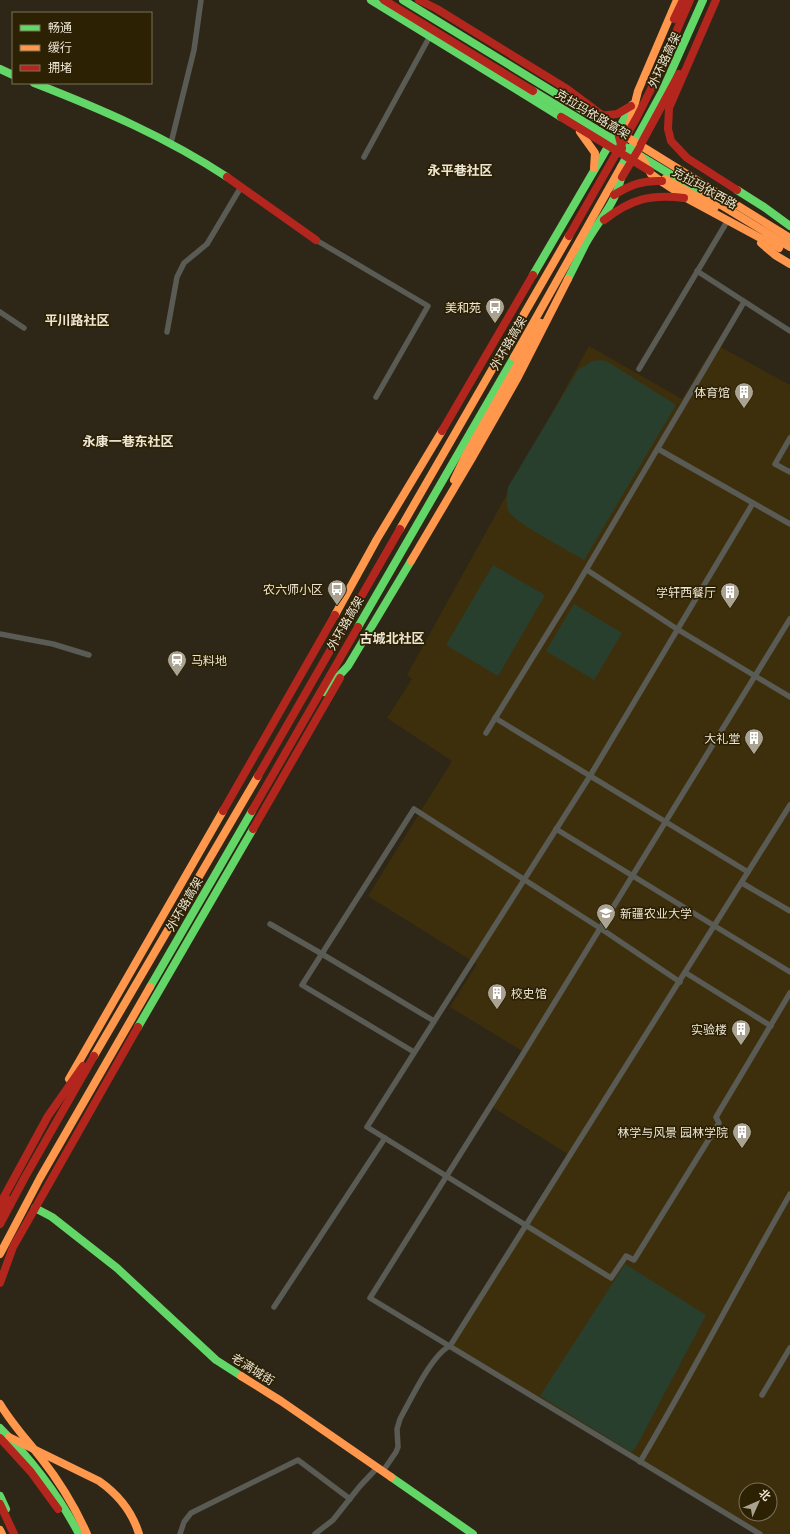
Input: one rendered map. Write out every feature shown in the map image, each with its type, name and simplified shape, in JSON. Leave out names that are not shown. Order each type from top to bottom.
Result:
[{"type":"main road","name":"克拉玛依西路","points":[[371,0],[608,146],[790,251]]},
{"type":"main road","name":"克拉玛依路高架","points":[[384,0],[790,247]]},
{"type":"main road","name":"克拉玛依路高架","points":[[403,0],[690,175],[790,239]]},
{"type":"main road","name":"克拉玛依西路","points":[[406,0],[641,144],[790,239]]},
{"type":"main road","points":[[312,705],[348,666],[472,458],[518,377],[587,242],[601,222],[620,187],[623,171],[623,152],[618,133],[606,118],[567,89],[437,9],[419,0]]},
{"type":"main road","points":[[678,0],[640,85],[632,112],[630,124],[632,136],[643,162],[651,174],[688,199],[790,254]]},
{"type":"main road","points":[[0,1213],[45,1119],[288,699],[377,539],[459,403],[618,130],[648,76],[683,0]]},
{"type":"main road","name":"外环路高架","points":[[0,1224],[101,1043],[303,698],[637,116],[654,84],[690,0]]},
{"type":"main road","name":"外环路高架","points":[[0,1254],[40,1178],[536,318],[647,122],[681,54],[703,0]]},
{"type":"main road","points":[[0,1283],[13,1246],[322,708],[438,515],[466,455],[677,79],[711,0]]},
{"type":"main road","points":[[716,0],[669,108],[667,124],[671,140],[680,152],[693,162],[762,205],[790,226]]},
{"type":"main road","points":[[0,69],[12,75]]},
{"type":"main road","points":[[36,84],[96,108],[171,143],[241,186],[316,240]]},
{"type":"main road","points":[[595,116],[617,114],[631,106]]},
{"type":"main road","points":[[576,126],[595,154],[594,170]]},
{"type":"main road","points":[[611,197],[628,186],[648,180],[670,182]]},
{"type":"main road","points":[[601,222],[620,208],[642,198],[665,196],[688,199]]},
{"type":"main road","points":[[724,212],[775,255],[790,264]]},
{"type":"main road","points":[[0,1204],[64,1090],[101,1043]]},
{"type":"main road","name":"老满城街","points":[[35,1208],[52,1217],[117,1268],[216,1360],[281,1401],[472,1534]]},
{"type":"main road","points":[[0,1404],[14,1425],[42,1459],[65,1492],[87,1534]]},
{"type":"main road","points":[[0,1428],[29,1457],[43,1475],[67,1512],[79,1534]]},
{"type":"main road","points":[[0,1432],[100,1481],[124,1502],[139,1534]]},
{"type":"main road","points":[[0,1438],[28,1468],[42,1486],[71,1534]]},
{"type":"main road","points":[[0,1496],[18,1534]]},
{"type":"main road","points":[[0,1504],[14,1534]]},
{"type":"main road","points":[[0,1530],[2,1534]]},
{"type":"street","points":[[171,143],[194,50],[201,0]]},
{"type":"street","points":[[364,157],[430,36]]},
{"type":"street","points":[[167,332],[177,277],[184,263],[207,244],[241,186]]},
{"type":"street","points":[[639,369],[725,226]]},
{"type":"street","points":[[316,240],[428,306],[376,397]]},
{"type":"street","points":[[697,271],[790,331]]},
{"type":"street","points":[[486,733],[587,570],[744,302]]},
{"type":"street","points":[[0,312],[24,328]]},
{"type":"street","points":[[790,438],[775,464],[790,472]]},
{"type":"street","points":[[658,448],[790,524]]},
{"type":"street","points":[[753,503],[590,776],[367,1126],[611,1278],[626,1256],[634,1260],[719,1123],[716,1117],[790,993]]},
{"type":"street","points":[[587,570],[677,629],[790,697]]},
{"type":"street","points":[[760,1534],[370,1298],[447,1176],[790,619]]},
{"type":"street","points":[[0,634],[52,644],[89,655]]},
{"type":"street","points":[[495,718],[748,872]]},
{"type":"street","points":[[315,1534],[333,1520],[350,1499],[396,1452],[398,1447],[397,1429],[400,1419],[439,1354],[450,1346],[686,973],[790,805]]},
{"type":"street","points":[[414,1052],[302,984],[414,809],[600,928],[680,982]]},
{"type":"street","points":[[556,829],[790,972]]},
{"type":"street","points":[[742,883],[790,911]]},
{"type":"street","points":[[270,924],[434,1022]]},
{"type":"street","points":[[686,973],[770,1026]]},
{"type":"street","points":[[274,1307],[385,1138]]},
{"type":"street","points":[[640,1462],[750,1263],[790,1194]]},
{"type":"street","points":[[762,1395],[790,1348]]},
{"type":"street","points":[[180,1534],[184,1522],[191,1513],[298,1460],[350,1499]]},
{"type":"shaded area","name":"新疆农业大学","points":[[715,344],[790,385],[790,1534],[761,1534],[741,1522],[778,1522],[778,1482],[738,1482],[738,1520],[450,1346],[571,1156],[491,1106],[524,1052],[450,1007],[477,964],[368,896],[452,761],[387,718],[412,679],[407,675],[589,346],[682,399]]},
{"type":"green space","points":[[601,360],[608,362],[676,405],[584,560],[532,530],[514,517],[509,512],[507,497],[508,487],[578,370],[592,361]]},
{"type":"green space","points":[[493,565],[545,595],[498,676],[446,645]]},
{"type":"green space","points":[[574,604],[622,633],[594,680],[546,651]]},
{"type":"green space","points":[[625,1264],[706,1315],[636,1447],[631,1452],[540,1396]]},
{"type":"traffic: fast","points":[[371,0],[561,117]]},
{"type":"traffic: fast","points":[[403,0],[596,118]]},
{"type":"traffic: fast","points":[[621,167],[662,92],[703,0]]},
{"type":"traffic: fast","points":[[0,69],[12,75]]},
{"type":"traffic: fast","points":[[36,84],[133,125],[181,149],[227,177]]},
{"type":"traffic: fast","points":[[533,91],[703,194]]},
{"type":"traffic: fast","points":[[618,130],[632,105]]},
{"type":"traffic: fast","points":[[533,275],[616,133]]},
{"type":"traffic: fast","points":[[568,279],[586,243],[609,208],[621,180],[623,168]]},
{"type":"traffic: fast","points":[[737,190],[790,226]]},
{"type":"traffic: fast","points":[[358,627],[514,357]]},
{"type":"traffic: fast","points":[[324,692],[348,666],[411,561]]},
{"type":"traffic: fast","points":[[150,987],[252,811]]},
{"type":"traffic: fast","points":[[138,1027],[253,829]]},
{"type":"traffic: fast","points":[[35,1208],[52,1217],[117,1268],[216,1360],[241,1376]]},
{"type":"traffic: fast","points":[[0,1428],[23,1452],[44,1478],[79,1534]]},
{"type":"traffic: fast","points":[[391,1477],[473,1534]]},
{"type":"traffic: fast","points":[[0,1496],[6,1509]]},
{"type":"traffic: slow","points":[[630,123],[638,91],[677,0]]},
{"type":"traffic: slow","points":[[580,132],[595,153],[594,168]]},
{"type":"traffic: slow","points":[[630,139],[790,238]]},
{"type":"traffic: slow","points":[[641,157],[651,174],[662,182],[688,199],[779,248]]},
{"type":"traffic: slow","points":[[514,357],[621,167]]},
{"type":"traffic: slow","points":[[665,179],[715,207]]},
{"type":"traffic: slow","points":[[703,194],[790,247]]},
{"type":"traffic: slow","points":[[400,529],[569,236]]},
{"type":"traffic: slow","points":[[761,243],[775,255],[790,264]]},
{"type":"traffic: slow","points":[[411,561],[518,377],[568,279]]},
{"type":"traffic: slow","points":[[454,480],[466,455],[541,323]]},
{"type":"traffic: slow","points":[[335,615],[377,539],[442,431]]},
{"type":"traffic: slow","points":[[94,1056],[258,776]]},
{"type":"traffic: slow","points":[[69,1079],[223,811]]},
{"type":"traffic: slow","points":[[0,1254],[40,1178],[150,987]]},
{"type":"traffic: slow","points":[[241,1376],[281,1401],[391,1477]]},
{"type":"traffic: slow","points":[[0,1404],[54,1476],[72,1504],[87,1534]]},
{"type":"traffic: slow","points":[[9,1437],[99,1481],[113,1492],[124,1504],[133,1518],[139,1534]]},
{"type":"traffic: slow","points":[[0,1530],[2,1534]]},
{"type":"traffic: jam","points":[[384,0],[533,91]]},
{"type":"traffic: jam","points":[[419,0],[437,9],[567,89],[606,118],[618,133],[622,148]]},
{"type":"traffic: jam","points":[[674,19],[683,0]]},
{"type":"traffic: jam","points":[[569,236],[637,117],[654,83],[690,0]]},
{"type":"traffic: jam","points":[[716,0],[669,108],[668,129],[671,141],[687,158],[737,190]]},
{"type":"traffic: jam","points":[[641,144],[679,74]]},
{"type":"traffic: jam","points":[[599,116],[617,114],[631,106]]},
{"type":"traffic: jam","points":[[561,117],[650,171]]},
{"type":"traffic: jam","points":[[622,177],[640,147]]},
{"type":"traffic: jam","points":[[227,177],[316,240]]},
{"type":"traffic: jam","points":[[614,195],[637,184],[649,181],[662,181]]},
{"type":"traffic: jam","points":[[604,220],[623,207],[641,200],[661,197],[684,198]]},
{"type":"traffic: jam","points":[[442,431],[533,275]]},
{"type":"traffic: jam","points":[[258,776],[400,529]]},
{"type":"traffic: jam","points":[[223,811],[335,615]]},
{"type":"traffic: jam","points":[[252,811],[358,627]]},
{"type":"traffic: jam","points":[[253,829],[340,678]]},
{"type":"traffic: jam","points":[[0,1283],[13,1247],[138,1027]]},
{"type":"traffic: jam","points":[[0,1224],[94,1056]]},
{"type":"traffic: jam","points":[[0,1204],[48,1116],[83,1066]]},
{"type":"traffic: jam","points":[[0,1213],[7,1199]]},
{"type":"traffic: jam","points":[[0,1438],[31,1472],[58,1509]]},
{"type":"traffic: jam","points":[[0,1504],[14,1534]]},
{"type":"place","name":"美和苑","points":[[495,324]]},
{"type":"place","name":"体育馆","points":[[744,409]]},
{"type":"place","name":"农六师小区","points":[[337,606]]},
{"type":"place","name":"学轩西餐厅","points":[[730,609]]},
{"type":"place","name":"马料地","points":[[177,677]]},
{"type":"place","name":"大礼堂","points":[[754,755]]},
{"type":"place","name":"新疆农业大学","points":[[606,930]]},
{"type":"place","name":"校史馆","points":[[497,1010]]},
{"type":"place","name":"实验楼","points":[[741,1046]]},
{"type":"place","name":"林学与风景 园林学院","points":[[742,1149]]},
{"type":"district","name":"永平巷社区","points":[[460,170]]},
{"type":"district","name":"平川路社区","points":[[77,320]]},
{"type":"district","name":"永康一巷东社区","points":[[128,441]]},
{"type":"district","name":"古城北社区","points":[[392,638]]}]
